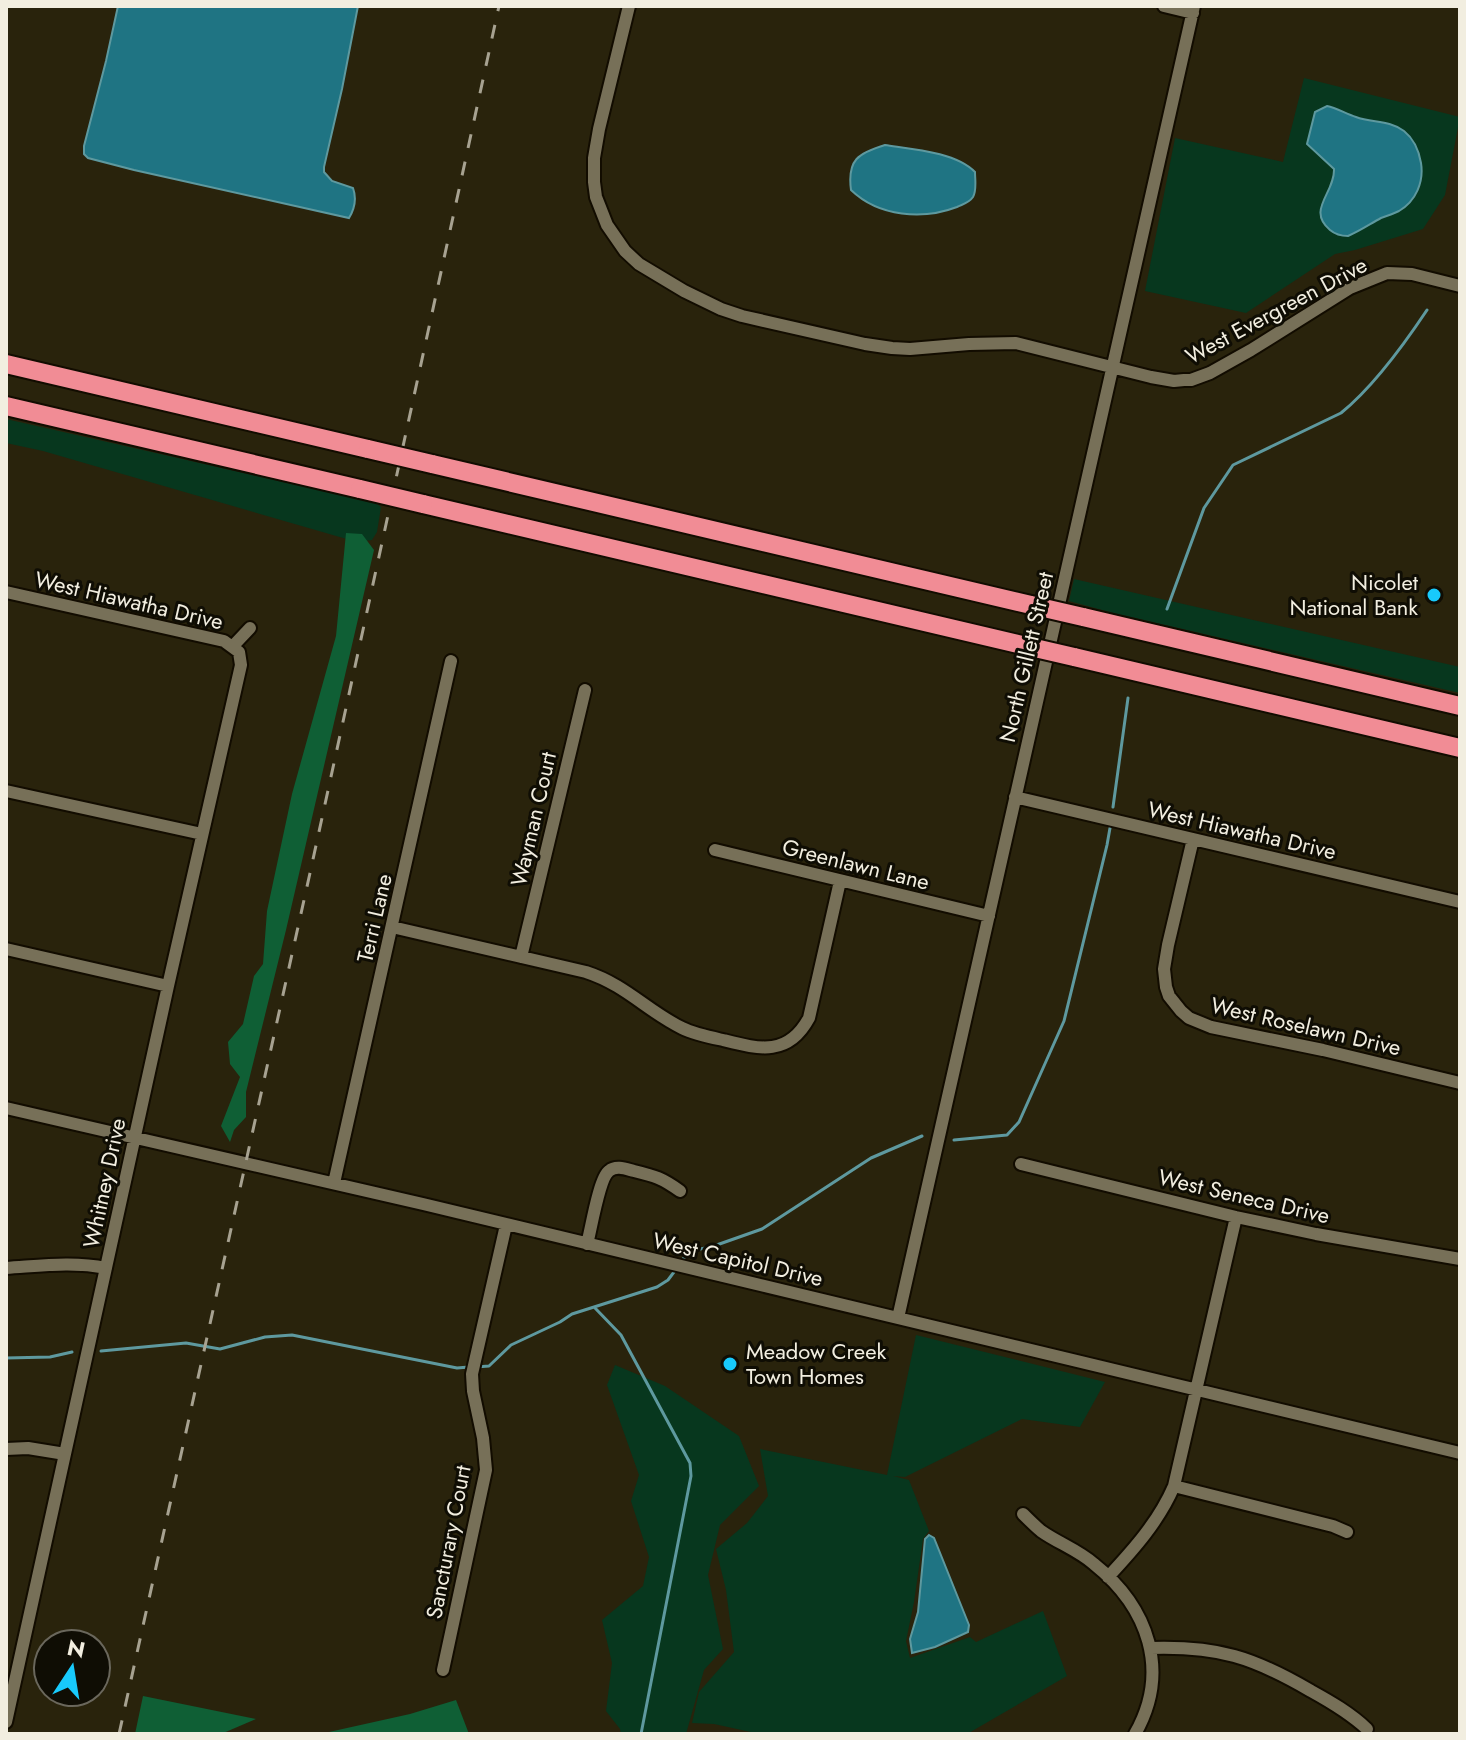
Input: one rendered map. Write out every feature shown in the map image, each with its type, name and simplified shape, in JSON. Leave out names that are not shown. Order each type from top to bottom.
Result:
[{"type":"highway","points":[[6,364],[1460,706]]},
{"type":"highway","points":[[6,406],[1460,748]]},
{"type":"street","name":"West Evergreen Drive","points":[[629,6],[599,129],[594,158],[596,197],[607,225],[625,251],[639,264],[721,309],[892,348],[1016,343],[1174,381],[1191,380],[1230,363],[1340,294],[1387,273],[1412,274],[1460,286]]},
{"type":"street","points":[[1164,6],[1193,9]]},
{"type":"street","name":"North Gillett Street","points":[[898,1318],[1193,9]]},
{"type":"street","name":"West Hiawatha Drive","points":[[6,592],[216,639],[236,649]]},
{"type":"street","points":[[236,649],[250,628]]},
{"type":"street","name":"Whitney Drive","points":[[6,1722],[8,1699],[240,672],[236,649]]},
{"type":"street","name":"Terri Lane","points":[[334,1183],[451,661]]},
{"type":"street","name":"Wayman Court","points":[[521,957],[585,690]]},
{"type":"street","points":[[6,791],[202,834]]},
{"type":"street","name":"West Hiawatha Drive","points":[[1015,797],[1460,902]]},
{"type":"street","name":"West Roselawn Drive","points":[[1193,839],[1164,969],[1169,996],[1181,1011],[1189,1018],[1211,1027],[1460,1083]]},
{"type":"street","name":"Greenlawn Lane","points":[[715,850],[989,916]]},
{"type":"street","points":[[392,927],[599,976],[630,992],[671,1022],[697,1034],[753,1048],[770,1048],[796,1036],[809,1018],[840,881]]},
{"type":"street","points":[[6,949],[168,986]]},
{"type":"street","name":"West Capitol Drive","points":[[6,1108],[334,1183],[1460,1453]]},
{"type":"street","name":"West Seneca Drive","points":[[1021,1164],[1236,1217],[1460,1259]]},
{"type":"street","points":[[587,1244],[602,1183],[608,1171],[623,1168],[662,1177],[680,1191]]},
{"type":"street","points":[[1108,1577],[1154,1523],[1174,1486],[1236,1217]]},
{"type":"street","name":"Sancturary Court","points":[[443,1670],[486,1470],[472,1374],[506,1225]]},
{"type":"street","points":[[6,1268],[69,1264],[106,1268]]},
{"type":"street","points":[[6,1449],[28,1448],[65,1454]]},
{"type":"street","points":[[1174,1486],[1347,1532]]},
{"type":"street","points":[[1023,1514],[1041,1531],[1095,1564],[1133,1605],[1145,1628],[1153,1664],[1145,1716],[1135,1734]]},
{"type":"street","points":[[1151,1648],[1204,1649],[1248,1659],[1272,1669],[1350,1714],[1367,1729]]},
{"type":"green space","points":[[1304,78],[1460,117],[1445,195],[1423,229],[1335,254],[1246,313],[1145,291],[1175,138],[1283,162]]},
{"type":"green space","points":[[6,419],[376,503],[381,507],[377,532],[372,540],[357,542],[6,443]]},
{"type":"green space","points":[[346,533],[362,534],[374,550],[246,1092],[246,1117],[234,1130],[230,1142],[221,1126],[240,1077],[230,1064],[228,1042],[243,1024],[254,976],[263,964],[267,911],[292,794],[336,636]]},
{"type":"green space","points":[[1074,579],[1460,667],[1460,693],[1069,601]]},
{"type":"green space","points":[[916,1335],[1105,1382],[1080,1427],[1022,1419],[905,1477],[893,1476],[909,1480],[929,1531],[923,1539],[906,1641],[910,1658],[970,1637],[976,1642],[1043,1611],[1067,1676],[967,1734],[760,1734],[714,1724],[692,1723],[699,1692],[734,1652],[726,1590],[716,1549],[747,1523],[768,1496],[760,1449],[887,1475]]},
{"type":"green space","points":[[615,1365],[665,1386],[739,1436],[759,1486],[720,1525],[708,1575],[723,1649],[704,1670],[686,1734],[621,1734],[606,1711],[612,1663],[602,1620],[643,1586],[649,1557],[631,1501],[639,1475],[607,1385]]},
{"type":"green space","points":[[143,1696],[256,1719],[221,1734],[135,1734]]},
{"type":"green space","points":[[456,1700],[469,1734],[320,1734],[410,1714]]},
{"type":"water","points":[[118,6],[358,6],[324,167],[324,172],[332,181],[353,188],[355,203],[349,218],[88,158],[84,154],[84,146]]},
{"type":"water","points":[[1327,106],[1362,119],[1399,127],[1413,141],[1421,163],[1420,184],[1410,202],[1399,211],[1348,236],[1334,233],[1323,223],[1321,208],[1334,169],[1307,144],[1315,112]]},
{"type":"water","points":[[885,145],[933,152],[967,165],[975,172],[973,197],[957,207],[930,214],[888,211],[862,199],[851,190],[853,165],[861,155]]},
{"type":"water","points":[[929,1535],[934,1538],[969,1625],[968,1632],[935,1647],[912,1653],[910,1639],[918,1612],[925,1539]]},
{"type":"waterway","points":[[1167,609],[1204,508],[1233,465],[1341,413],[1376,378],[1427,310]]},
{"type":"waterway","points":[[1113,807],[1128,698]]},
{"type":"waterway","points":[[954,1140],[1007,1135],[1019,1122],[1064,1021],[1110,828]]},
{"type":"waterway","points":[[681,1262],[689,1251],[711,1247],[762,1229],[871,1158],[922,1136]]},
{"type":"waterway","points":[[476,1367],[489,1366],[511,1345],[572,1314],[657,1287],[668,1280],[677,1268]]},
{"type":"waterway","points":[[595,1308],[621,1335],[690,1463],[691,1476],[641,1734]]},
{"type":"waterway","points":[[101,1351],[186,1343],[220,1349],[265,1337],[292,1335],[457,1368],[469,1367]]},
{"type":"waterway","points":[[6,1358],[50,1357],[72,1352]]},
{"type":"railway","points":[[119,1734],[499,6]]},
{"type":"place","name":"Nicolet National Bank","points":[[1434,595]]},
{"type":"place","name":"Meadow Creek Town Homes","points":[[730,1364]]}]
